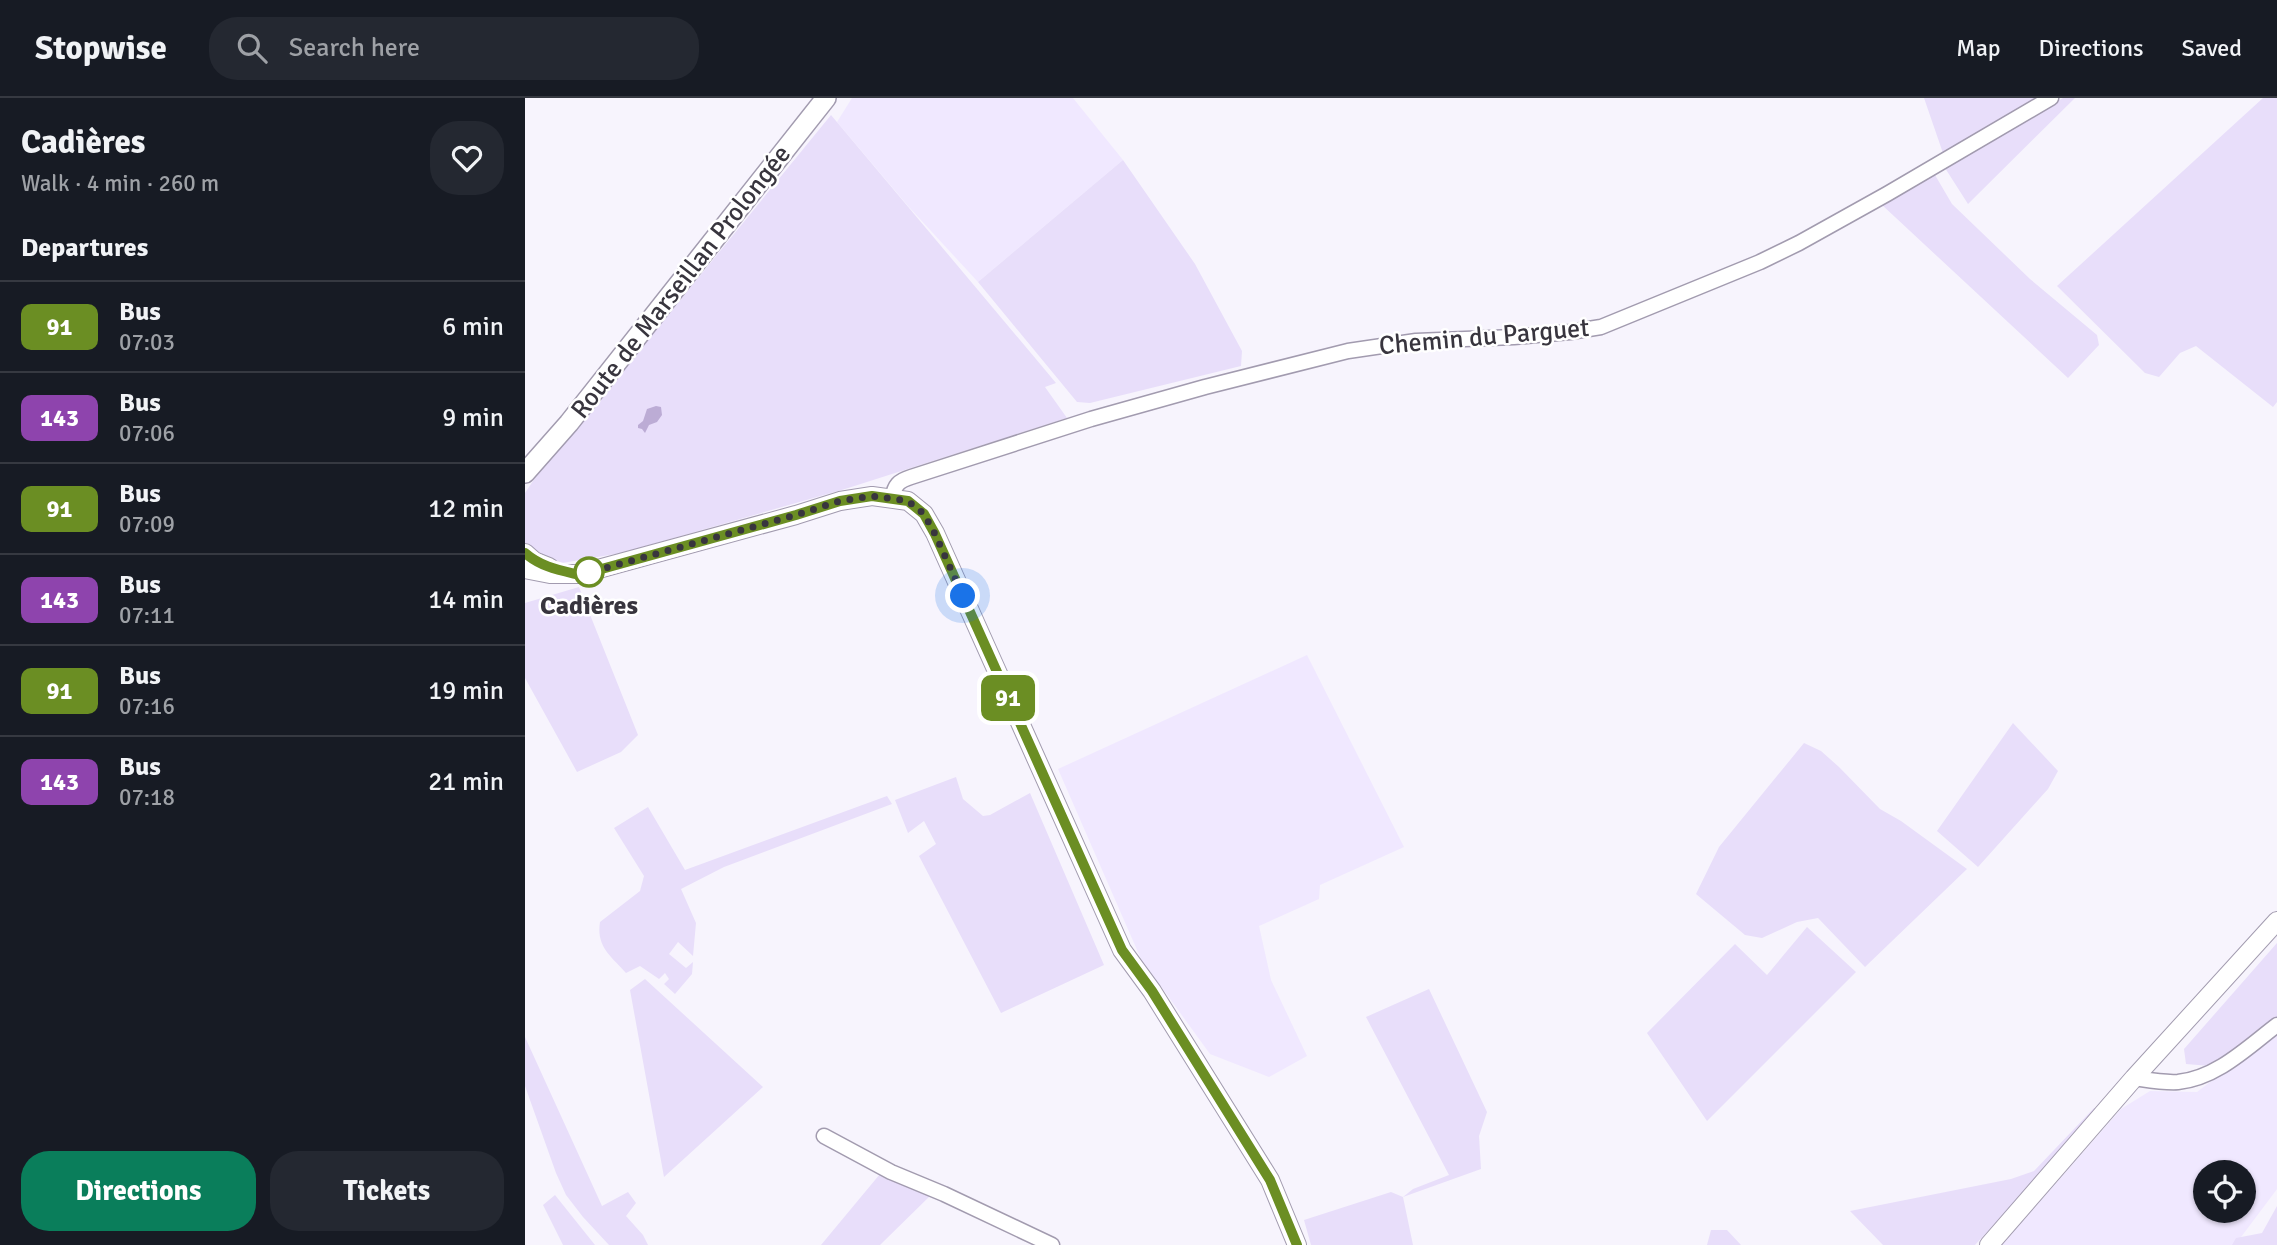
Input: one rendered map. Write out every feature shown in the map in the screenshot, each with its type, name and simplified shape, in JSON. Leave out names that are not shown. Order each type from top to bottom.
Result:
[{"type":"main road","name":"Route de Marseillan Prolongée","points":[[528,472],[826,98]]},
{"type":"street","name":"Chemin du Parguet","points":[[893,498],[899,481],[950,464],[1091,419],[1348,351],[1416,341],[1514,337],[1601,327],[1760,262],[1799,243],[2051,98]]},
{"type":"street","points":[[525,569],[550,575],[580,575],[840,501],[872,496],[908,501],[924,514],[1122,950],[1152,991],[1270,1180],[1297,1245]]},
{"type":"street","points":[[525,553],[534,561],[553,569],[580,575]]},
{"type":"street","points":[[1989,1245],[2134,1078],[2277,921]]},
{"type":"street","points":[[2134,1078],[2177,1082],[2192,1079],[2233,1059],[2277,1024]]},
{"type":"street","points":[[824,1136],[891,1172],[1052,1245]]},
{"type":"shaded area","points":[[852,98],[1073,98],[1123,160],[978,282],[908,206],[837,122]]},
{"type":"shaded area","points":[[1924,98],[2042,98],[1944,156]]},
{"type":"shaded area","points":[[2063,98],[2075,98],[1968,204],[1945,168]]},
{"type":"shaded area","points":[[2263,98],[2277,98],[2277,402],[2273,407],[2196,346],[2180,353],[2159,377],[2145,373],[2057,286]]},
{"type":"shaded area","points":[[831,115],[1056,383],[1045,387],[1067,418],[845,489],[621,553],[562,563],[538,558],[525,546],[525,493]]},
{"type":"shaded area","points":[[1123,160],[1195,264],[1242,351],[1241,366],[1090,403],[1077,402],[978,282]]},
{"type":"shaded area","points":[[1935,175],[1952,204],[2030,279],[2097,335],[2099,345],[2068,378],[1881,204]]},
{"type":"shaded area","points":[[661,407],[662,415],[657,422],[649,425],[645,433],[638,425],[643,421],[647,409]]},
{"type":"shaded area","points":[[579,587],[638,735],[621,752],[577,772],[525,678],[525,603]]},
{"type":"shaded area","points":[[1307,655],[1404,847],[1320,885],[1319,899],[1259,926],[1271,980],[1307,1056],[1269,1077],[1210,1054],[1141,959],[1058,769]]},
{"type":"shaded area","points":[[2013,723],[2058,771],[2048,789],[1978,867],[1937,831]]},
{"type":"shaded area","points":[[1804,743],[1821,751],[1880,809],[1967,869],[1865,967],[1818,918],[1797,922],[1762,938],[1745,935],[1696,894],[1719,847]]},
{"type":"shaded area","points":[[956,777],[963,799],[983,816],[990,815],[1030,793],[1104,965],[1001,1013],[919,856],[936,844],[924,821],[908,833],[895,800]]},
{"type":"shaded area","points":[[887,796],[892,804],[724,867],[681,889],[696,923],[693,956],[678,942],[669,954],[686,968],[693,962],[692,974],[675,994],[664,984],[669,979],[665,973],[659,979],[640,966],[626,973],[603,945],[599,931],[600,922],[640,891],[644,876],[614,828],[648,807],[685,870]]},
{"type":"shaded area","points":[[1807,927],[1856,972],[1707,1121],[1647,1033],[1735,944],[1767,975]]},
{"type":"shaded area","points":[[2277,943],[2277,1019],[2210,1066],[2186,1064],[2184,1049]]},
{"type":"shaded area","points":[[645,979],[763,1087],[664,1177],[630,990]]},
{"type":"shaded area","points":[[1429,989],[1487,1112],[1479,1136],[1481,1169],[1403,1197],[1413,1189],[1449,1175],[1366,1017]]},
{"type":"shaded area","points":[[2277,1031],[2277,1189],[2256,1217],[2256,1160],[2193,1160],[2193,1223],[2252,1223],[2235,1245],[2002,1245],[2121,1109],[2150,1091],[2197,1092]]},
{"type":"shaded area","points":[[525,1037],[602,1206],[628,1192],[636,1203],[626,1216],[648,1245],[609,1245],[566,1195],[525,1086]]},
{"type":"shaded area","points":[[2094,1108],[2101,1109],[1975,1245],[1883,1245],[1850,1211],[2011,1179],[2034,1171]]},
{"type":"shaded area","points":[[880,1174],[931,1195],[880,1245],[821,1245]]},
{"type":"shaded area","points":[[1391,1192],[1403,1197],[1413,1245],[1311,1245],[1304,1220]]},
{"type":"shaded area","points":[[555,1195],[595,1245],[563,1245],[543,1205]]},
{"type":"shaded area","points":[[2277,1206],[2277,1245],[2232,1245],[2236,1238],[2262,1233]]},
{"type":"shaded area","points":[[1711,1230],[1727,1230],[1741,1245],[1707,1245]]},
{"type":"bus line","name":"91","points":[[525,553],[534,561],[553,569],[580,575],[840,501],[872,496],[893,498],[908,501],[924,514],[1122,950],[1152,991],[1270,1180],[1297,1245]]},
{"type":"place","name":"Cadières","points":[[589,572]]},
{"type":"route","points":[[589,572],[580,575],[840,501],[872,496],[908,501],[924,514],[963,596]]}]
